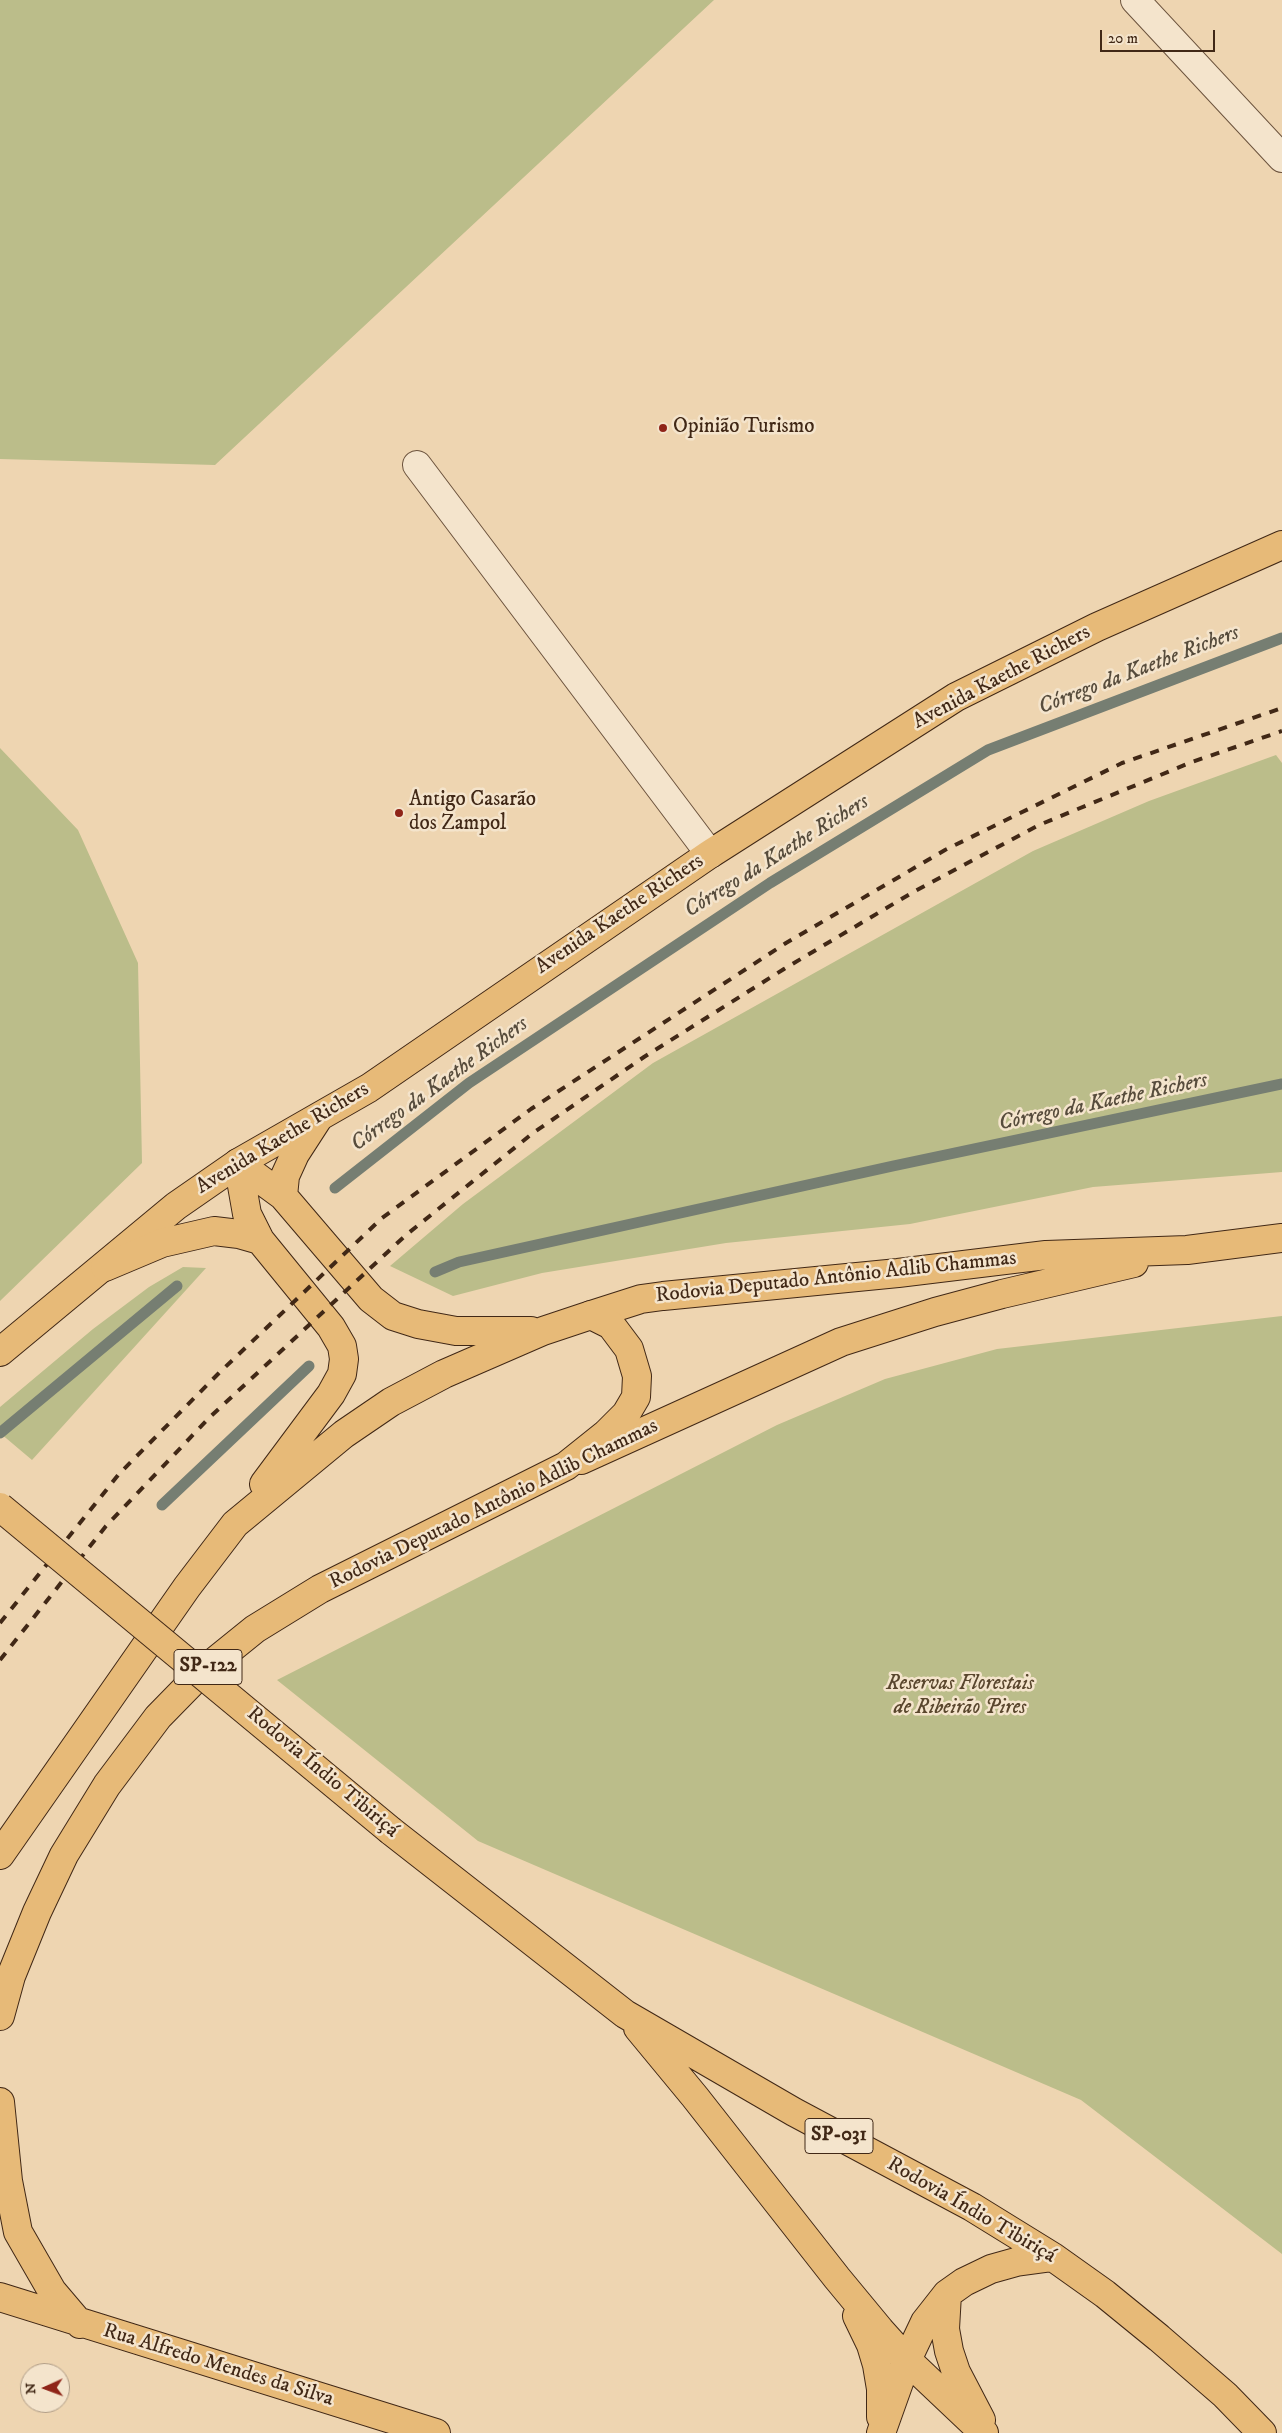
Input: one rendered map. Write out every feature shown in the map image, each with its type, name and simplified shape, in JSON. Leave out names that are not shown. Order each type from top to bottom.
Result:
[{"type":"main road","name":"Avenida Kaethe Richers","points":[[0,1352],[176,1206],[238,1163],[317,1120],[369,1088],[710,854],[956,697],[1097,627],[1282,546]]},
{"type":"main road","points":[[284,1196],[285,1176],[288,1169],[295,1154],[317,1120]]},
{"type":"main road","points":[[238,1163],[284,1196],[371,1300],[393,1316],[418,1324],[456,1331],[543,1331]]},
{"type":"main road","points":[[235,1524],[331,1394],[342,1374],[344,1359],[342,1346],[331,1327],[260,1240],[247,1214],[238,1163]]},
{"type":"main road","points":[[105,1266],[162,1244],[214,1230],[260,1240]]},
{"type":"main road","name":"Rodovia Deputado Antônio Adlib Chammas","points":[[0,1855],[113,1692],[235,1524],[344,1434],[391,1402],[444,1374],[543,1331],[641,1300],[663,1296],[898,1273],[1046,1255],[1187,1250],[1282,1238]]},
{"type":"main road","name":"Rodovia Deputado Antônio Adlib Chammas","points":[[0,2016],[11,1976],[36,1912],[64,1855],[107,1785],[158,1717],[203,1671],[255,1629],[320,1589],[566,1466],[841,1342],[1002,1294],[1187,1250]]},
{"type":"main road","points":[[566,1466],[606,1434],[626,1414],[636,1397],[637,1376],[629,1348],[611,1324],[591,1315]]},
{"type":"main road","name":"Rodovia Índio Tibiriçá","points":[[0,1507],[391,1831],[625,2014],[794,2112],[972,2207],[1053,2257],[1105,2294],[1225,2395],[1262,2433]]},
{"type":"main road","name":"Rodovia Índio Tibiriçá","points":[[625,2014],[701,2104],[836,2278],[907,2360],[984,2433]]},
{"type":"main road","points":[[0,2102],[8,2181],[18,2232],[52,2291],[80,2324]]},
{"type":"main road","points":[[881,2433],[907,2360],[925,2322],[947,2294],[964,2282],[991,2269],[1016,2262],[1053,2257]]},
{"type":"main road","points":[[836,2278],[867,2336],[875,2358],[880,2389],[881,2433]]},
{"type":"main road","points":[[947,2294],[945,2329],[949,2351],[960,2379],[988,2433]]},
{"type":"main road","name":"Rua Alfredo Mendes da Silva","points":[[0,2297],[80,2324],[436,2433]]},
{"type":"main road","points":[[1225,2395],[1235,2433]]},
{"type":"street","points":[[1135,0],[1282,158]]},
{"type":"street","points":[[417,465],[710,854]]},
{"type":"green space","points":[[0,0],[714,0],[215,465],[0,459]]},
{"type":"green space","points":[[0,748],[78,830],[138,963],[142,1163],[0,1301]]},
{"type":"green space","points":[[1276,755],[1282,763],[1282,1172],[1093,1187],[910,1224],[726,1243],[542,1273],[453,1296],[390,1266],[463,1204],[653,1063],[1033,851],[1149,801]]},
{"type":"green space","points":[[183,1267],[206,1268],[32,1460],[0,1433],[0,1407],[93,1329],[149,1287]]},
{"type":"green space","name":"Reservas Florestais de Ribeirão Pires","points":[[1282,1316],[1282,2254],[1081,2100],[478,1841],[277,1680],[777,1425],[885,1379],[997,1349]]},
{"type":"waterway","name":"Córrego da Kaethe Richers","points":[[335,1188],[469,1083],[770,883],[988,750],[1282,638]]},
{"type":"waterway","name":"Córrego da Kaethe Richers","points":[[435,1272],[459,1262],[893,1166],[1282,1084]]},
{"type":"waterway","points":[[0,1433],[177,1286]]},
{"type":"waterway","name":"Córrego da Kaethe Richers","points":[[162,1505],[309,1366]]},
{"type":"railway","points":[[0,1623],[119,1474],[219,1373],[382,1218],[531,1109],[786,943],[945,850],[1122,763],[1282,708]]},
{"type":"railway","points":[[0,1660],[106,1526],[210,1417],[406,1235],[533,1133],[644,1057],[784,969],[915,891],[1039,825],[1192,762],[1282,731]]},
{"type":"place","name":"Opinião Turismo","points":[[663,428]]},
{"type":"place","name":"Antigo Casarão dos Zampol","points":[[399,813]]}]
